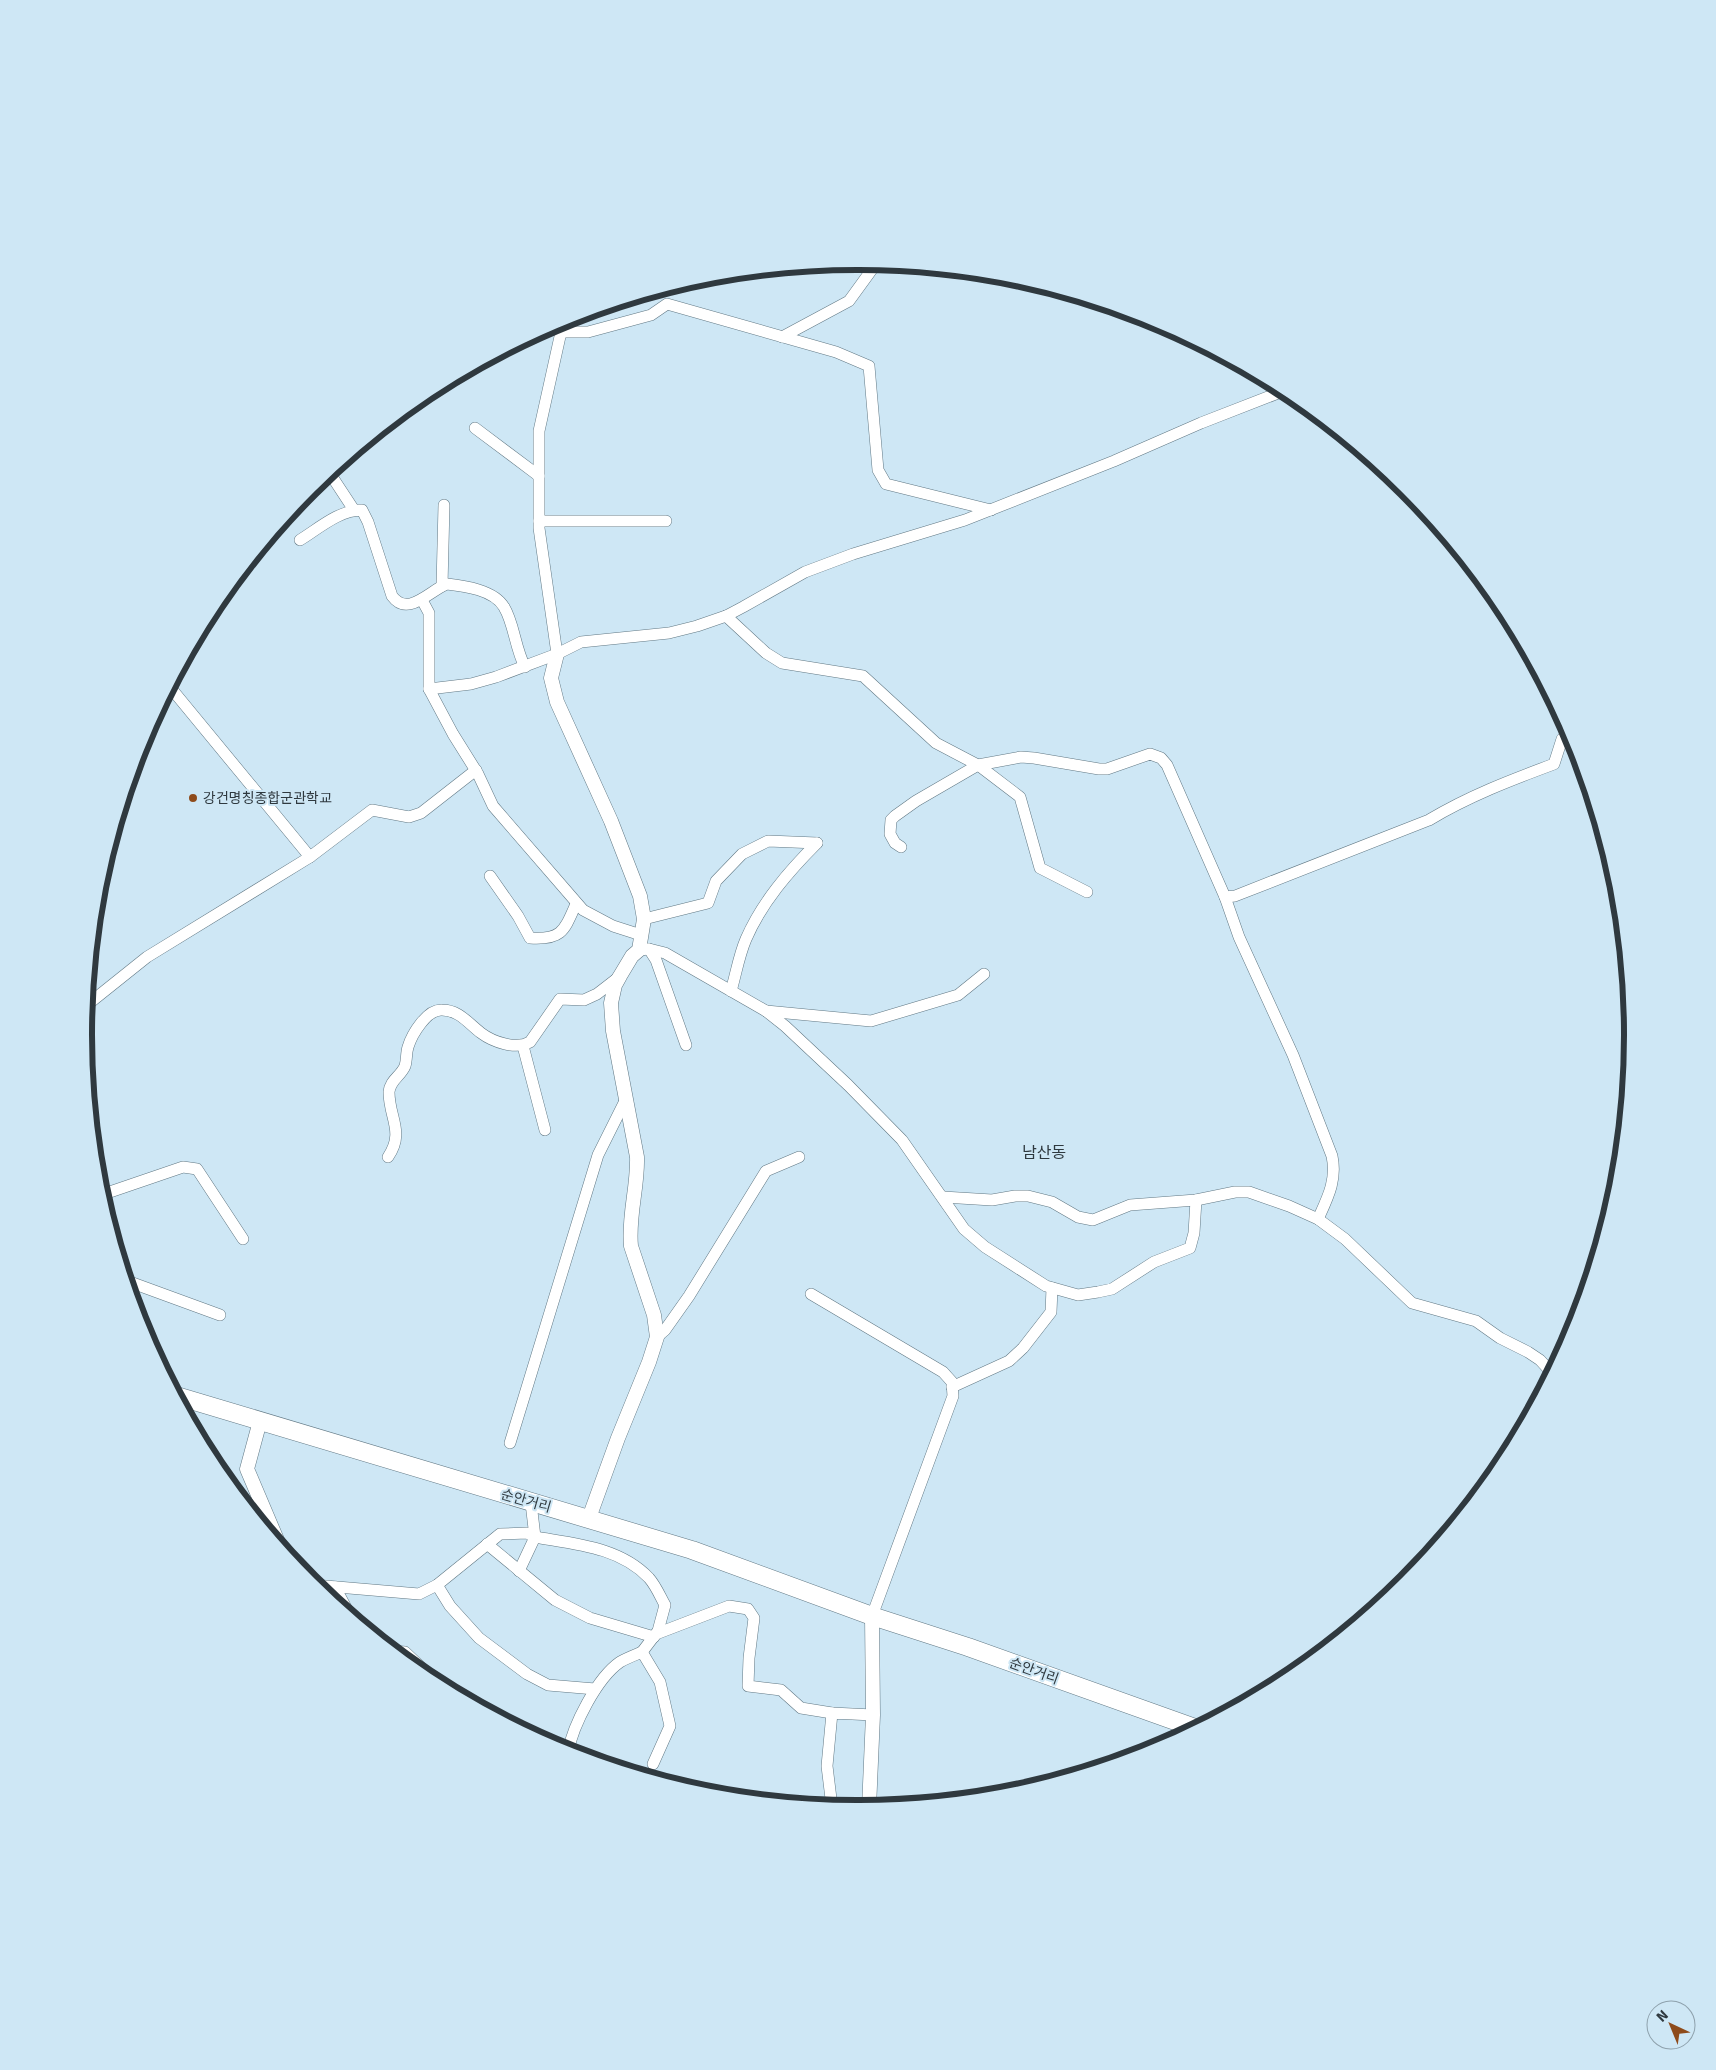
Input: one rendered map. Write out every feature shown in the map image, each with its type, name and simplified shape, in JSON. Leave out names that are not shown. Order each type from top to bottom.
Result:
[{"type":"main road","name":"순안거리","points":[[184,1398],[692,1550],[872,1616],[968,1647],[1189,1726]]},
{"type":"main road","name":"순안거리","points":[[872,1616],[906,1638],[1173,1733]]},
{"type":"street","points":[[782,337],[849,302],[871,270]]},
{"type":"street","points":[[565,328],[588,332],[650,315],[667,304],[836,352],[869,366],[878,470],[886,484],[991,510]]},
{"type":"street","points":[[558,331],[539,431],[539,521],[557,654],[551,678],[557,702],[610,820],[640,896],[644,918],[641,935],[644,949],[656,960],[686,1045]]},
{"type":"street","points":[[429,689],[471,684],[525,667],[581,642],[669,633],[726,616],[805,572],[853,554],[965,520],[1275,394]]},
{"type":"street","points":[[475,428],[539,476]]},
{"type":"street","points":[[333,478],[354,510]]},
{"type":"street","points":[[442,586],[444,506]]},
{"type":"street","points":[[300,540],[342,514],[354,510],[362,510],[368,522],[392,596],[397,602],[412,604],[422,600],[442,586],[456,585],[484,592],[504,606],[518,652],[525,667]]},
{"type":"street","points":[[539,521],[666,522]]},
{"type":"street","points":[[422,600],[430,613],[429,689],[453,734],[476,770],[496,811],[576,904],[613,926],[641,935]]},
{"type":"street","points":[[726,616],[766,653],[782,663],[863,676],[936,743],[978,765],[1020,797],[1040,868],[1087,892]]},
{"type":"street","points":[[174,691],[310,857]]},
{"type":"street","points":[[1225,897],[1235,896],[1430,820],[1450,806],[1554,764],[1563,738]]},
{"type":"street","points":[[901,847],[895,844],[890,834],[891,820],[916,801],[978,765],[1021,757],[1107,769],[1142,755],[1156,755],[1167,765],[1225,897],[1239,937],[1293,1055],[1332,1156],[1335,1170],[1332,1187],[1318,1219]]},
{"type":"street","points":[[93,1000],[147,956],[310,857],[372,810],[409,817],[421,813],[476,770]]},
{"type":"street","points":[[644,918],[708,903],[716,881],[742,854],[768,841],[817,843],[796,865],[759,913],[745,941],[731,991]]},
{"type":"street","points":[[490,876],[518,916],[530,938],[545,939],[556,936],[565,929],[576,904]]},
{"type":"street","points":[[589,1518],[657,1337],[654,1315],[631,1246],[631,1218],[637,1166],[611,1003],[615,985],[632,956],[644,949],[665,953],[766,1011],[785,1026],[894,1131],[964,1228],[973,1237],[1022,1272],[1052,1288],[1078,1295],[1112,1289],[1154,1262],[1190,1248],[1194,1233],[1196,1200]]},
{"type":"street","points":[[766,1011],[871,1021],[958,995],[984,974]]},
{"type":"street","points":[[388,1157],[394,1149],[396,1139],[396,1128],[389,1093],[391,1084],[404,1067],[408,1046],[422,1022],[430,1014],[440,1009],[458,1014],[482,1034],[492,1039],[514,1046],[524,1046],[530,1042],[560,999],[584,1000],[597,994],[620,976]]},
{"type":"street","points":[[524,1046],[545,1130]]},
{"type":"street","points":[[510,1443],[598,1155],[626,1098]]},
{"type":"street","points":[[657,1337],[665,1330],[689,1296],[766,1171],[799,1157]]},
{"type":"street","points":[[109,1192],[183,1167],[197,1169],[243,1239]]},
{"type":"street","points":[[943,1197],[992,1200],[1028,1196],[1052,1202],[1078,1217],[1093,1220],[1130,1205],[1196,1200],[1235,1192],[1249,1192],[1318,1219],[1345,1239],[1412,1302],[1476,1321],[1500,1338],[1528,1352],[1540,1360],[1548,1368]]},
{"type":"street","points":[[134,1283],[220,1314]]},
{"type":"street","points":[[952,1387],[1009,1361],[1023,1348],[1051,1312],[1052,1288]]},
{"type":"street","points":[[811,1294],[943,1372],[952,1382],[953,1396],[872,1616],[873,1715],[869,1800]]},
{"type":"street","points":[[260,1421],[247,1469],[272,1527]]},
{"type":"street","points":[[519,1571],[535,1537],[531,1503]]},
{"type":"street","points":[[328,1587],[420,1594],[438,1585],[500,1534],[527,1533],[535,1537],[598,1548],[633,1564],[650,1580],[665,1605],[655,1635],[642,1652],[620,1662],[595,1689],[570,1744]]},
{"type":"street","points":[[488,1544],[555,1600],[590,1618],[655,1635],[729,1606],[748,1609],[754,1618],[748,1686],[781,1690],[801,1708],[832,1713],[873,1715]]},
{"type":"street","points":[[438,1585],[450,1606],[479,1638],[527,1674],[548,1686],[595,1689]]},
{"type":"street","points":[[335,1588],[342,1600]]},
{"type":"street","points":[[642,1652],[660,1682],[670,1726],[653,1764]]},
{"type":"street","points":[[831,1799],[827,1766],[832,1713]]},
{"type":"place","name":"강건명칭종합군관학교","points":[[193,798]]},
{"type":"district","name":"남산동","points":[[1044,1153]]}]
